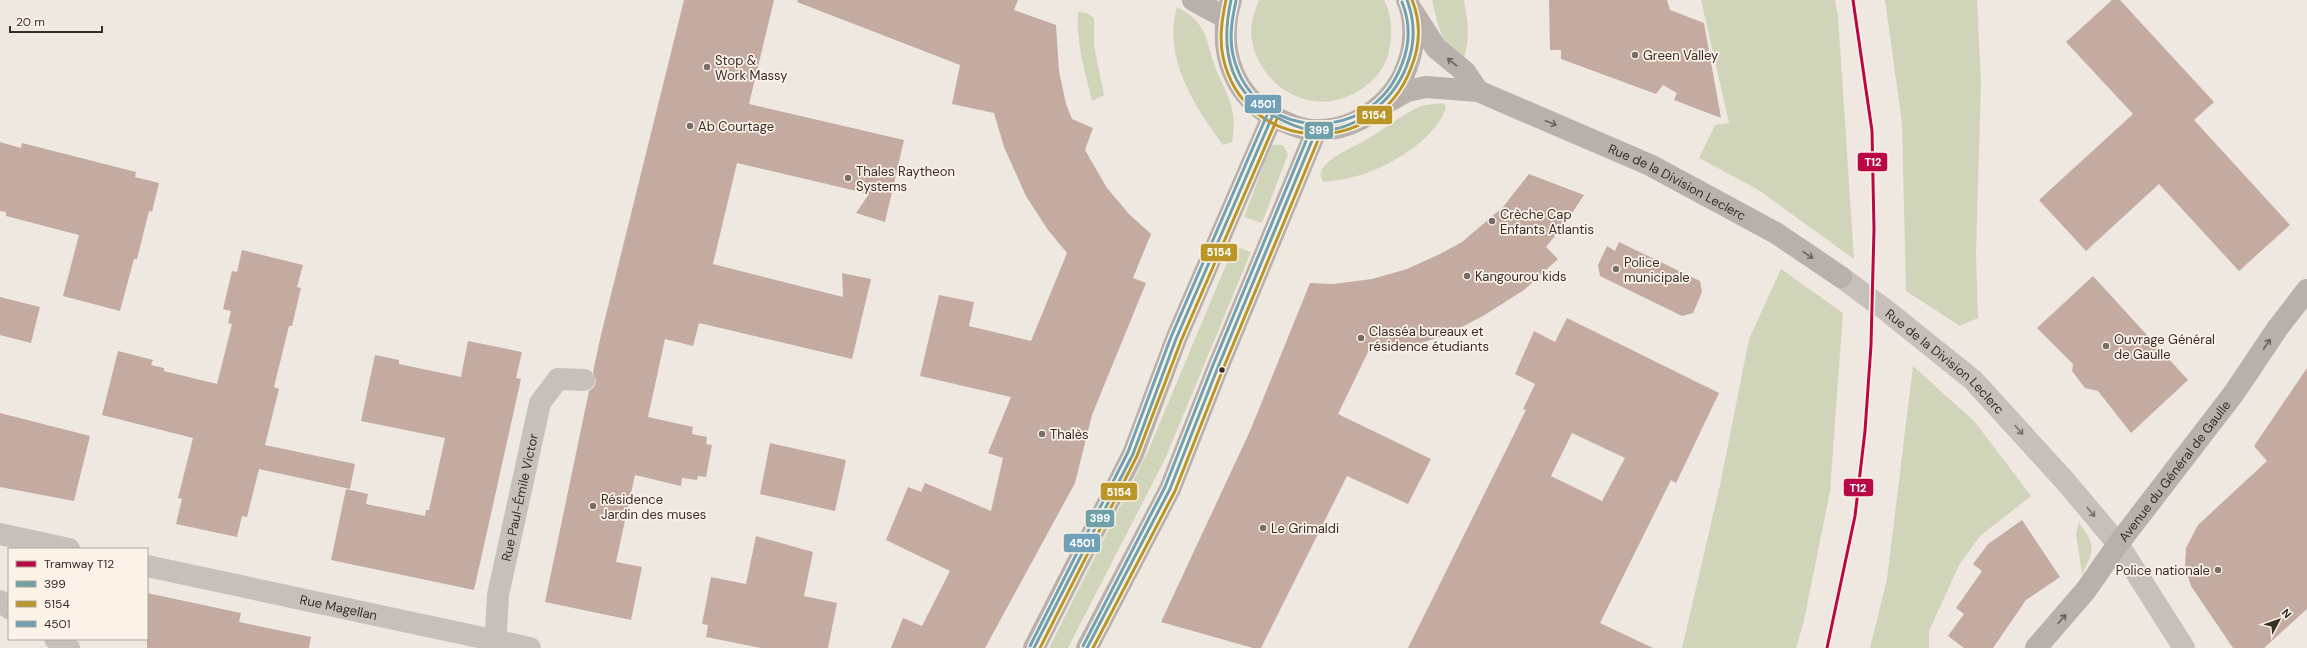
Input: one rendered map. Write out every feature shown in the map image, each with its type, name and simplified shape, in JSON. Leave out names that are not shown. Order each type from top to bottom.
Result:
[{"type":"street","points":[[1193,0],[1228,9],[1225,48],[1234,76],[1251,101],[1272,117],[1292,125],[1316,131],[1357,121],[1379,107],[1397,88],[1406,72],[1410,58],[1412,20],[1408,3]]},
{"type":"street","points":[[1408,3],[1436,48],[1465,72],[1478,91]]},
{"type":"street","name":"Rue de la Division Leclerc","points":[[1379,107],[1407,91],[1413,90],[1426,88],[1478,91],[1621,151],[1714,198],[1776,233],[1841,277],[1887,311],[1973,380],[2066,482],[2118,544],[2184,648]]},
{"type":"street","points":[[1034,648],[1133,454],[1176,339],[1272,117]]},
{"type":"street","points":[[1087,648],[1170,489],[1316,131]]},
{"type":"street","name":"Avenue du Général de Gaulle","points":[[2036,648],[2086,590],[2118,544],[2234,393],[2277,329],[2307,290]]},
{"type":"street","name":"Rue Paul-Émile Victor","points":[[495,644],[498,595],[540,403],[558,379],[584,380]]},
{"type":"street","points":[[0,534],[64,548]]},
{"type":"street","name":"Rue Magellan","points":[[148,566],[495,644],[530,648]]},
{"type":"street","points":[[0,601],[8,607]]},
{"type":"street","points":[[57,640],[69,648]]},
{"type":"green space","points":[[1259,0],[1384,0],[1389,12],[1391,31],[1388,55],[1384,65],[1378,74],[1367,85],[1350,96],[1332,101],[1314,101],[1297,97],[1282,88],[1268,76],[1258,60],[1252,41],[1251,31]]},
{"type":"green space","points":[[1432,0],[1464,0],[1468,29],[1464,58],[1446,45],[1438,25]]},
{"type":"green space","points":[[1701,0],[1835,0],[1838,16],[1854,259],[1757,189],[1699,158],[1715,125],[1729,123]]},
{"type":"green space","points":[[1885,0],[1977,0],[1981,82],[1976,254],[1978,318],[1960,326],[1906,291],[1902,123]]},
{"type":"green space","points":[[1177,7],[1188,14],[1200,25],[1206,37],[1218,75],[1230,101],[1234,119],[1232,142],[1223,145],[1192,98],[1184,80],[1178,63],[1174,44],[1174,26]]},
{"type":"green space","points":[[1078,12],[1087,13],[1094,18],[1094,46],[1104,95],[1092,101],[1078,34]]},
{"type":"green space","points":[[1443,103],[1446,106],[1442,117],[1435,127],[1426,137],[1403,155],[1380,168],[1364,174],[1324,182],[1321,175],[1323,169],[1329,162],[1346,150],[1369,138],[1412,110],[1425,105]]},
{"type":"green space","points":[[1271,145],[1283,145],[1288,154],[1262,223],[1244,217]]},
{"type":"green space","points":[[1234,246],[1251,252],[1165,459],[1068,648],[1049,648],[1148,451]]},
{"type":"green space","points":[[1781,269],[1843,313],[1830,491],[1803,625],[1796,648],[1682,648],[1720,485],[1749,339]]},
{"type":"green space","points":[[1913,366],[1975,422],[2031,496],[1980,536],[1959,565],[1929,631],[1929,648],[1870,648],[1887,579]]},
{"type":"green space","points":[[2079,522],[2091,543],[2092,548],[2082,575],[2076,534]]},
{"type":"building","name":"Thales Raytheon Systems","points":[[684,0],[774,0],[749,104],[904,140],[885,222],[856,213],[869,194],[737,163],[713,264],[843,297],[842,273],[871,279],[852,359],[699,323],[693,346],[665,339],[648,417],[693,427],[692,434],[707,437],[706,444],[712,445],[706,477],[698,476],[697,480],[682,478],[681,486],[635,475],[616,562],[642,567],[631,620],[545,602],[589,391],[594,387],[596,381],[593,372],[600,339]]},
{"type":"building","points":[[798,0],[1018,0],[1014,10],[1056,25],[1059,71],[1066,104],[1072,119],[1093,128],[1085,150],[1107,188],[1129,214],[1151,234],[1133,278],[1146,283],[1092,415],[1075,483],[985,648],[891,648],[903,618],[922,626],[950,571],[886,540],[908,487],[921,492],[925,483],[991,511],[1003,458],[988,453],[1011,397],[920,376],[939,295],[974,302],[969,326],[1031,341],[1067,253],[1048,230],[1026,196],[1004,147],[994,113],[952,104],[960,65],[797,2]]},
{"type":"building","name":"Green Valley","points":[[1549,0],[1667,0],[1670,10],[1704,23],[1721,118],[1674,100],[1677,93],[1663,85],[1656,94],[1561,59],[1561,50],[1550,50]]},
{"type":"building","points":[[2112,0],[2120,0],[2214,102],[2194,120],[2290,225],[2239,271],[2159,184],[2086,251],[2039,200],[2133,114],[2066,42]]},
{"type":"building","points":[[0,142],[21,148],[22,143],[136,172],[135,177],[159,183],[152,212],[149,211],[137,259],[134,259],[120,311],[63,296],[79,235],[6,216],[6,212],[0,211]]},
{"type":"building","points":[[1529,174],[1584,195],[1566,222],[1546,247],[1558,259],[1524,290],[1483,316],[1448,334],[1421,343],[1368,352],[1338,414],[1431,459],[1408,504],[1347,476],[1261,648],[1253,648],[1161,622],[1250,431],[1310,283],[1333,284],[1372,279],[1407,269],[1440,254],[1462,242],[1503,207]]},
{"type":"building","points":[[1619,242],[1700,281],[1702,292],[1693,313],[1682,316],[1600,276],[1598,265],[1607,246],[1615,251]]},
{"type":"building","points":[[242,250],[303,265],[297,287],[301,288],[292,326],[289,326],[274,387],[279,389],[265,445],[355,464],[350,489],[259,469],[247,517],[242,516],[237,537],[176,524],[182,499],[178,498],[193,438],[102,415],[118,351],[153,360],[151,365],[164,368],[164,371],[217,384],[232,324],[228,323],[231,311],[223,309],[232,271],[237,272]]},
{"type":"building","name":"Ouvrage Général de Gaulle","points":[[2093,276],[2188,380],[2131,433],[2098,391],[2085,388],[2072,371],[2073,364],[2037,328]]},
{"type":"building","points":[[0,297],[40,307],[31,343],[0,335]]},
{"type":"building","points":[[1567,318],[1719,393],[1676,483],[1671,480],[1600,623],[1653,648],[1408,648],[1526,410],[1523,409],[1535,384],[1515,374],[1534,331],[1555,342]],"holes":[[[1572,433],[1625,458],[1602,501],[1551,476]]]},
{"type":"building","points":[[468,341],[522,352],[516,378],[521,379],[474,590],[331,560],[346,489],[368,494],[366,504],[425,516],[426,510],[429,510],[445,438],[361,421],[375,355],[399,360],[399,364],[461,377]]},
{"type":"building","points":[[2307,368],[2307,609],[2264,648],[2233,648],[2191,586],[2185,567],[2186,548],[2198,525],[2267,461],[2254,446]]},
{"type":"building","points":[[0,413],[90,436],[74,501],[0,487]]},
{"type":"building","points":[[770,443],[846,460],[835,511],[760,494]]},
{"type":"building","points":[[2022,520],[2060,577],[2026,600],[1993,648],[1964,648],[1948,636],[1964,614],[1956,608],[1982,571],[1973,564],[1988,544]]},
{"type":"building","points":[[756,536],[813,552],[804,596],[837,603],[828,648],[761,648],[706,637],[708,625],[702,624],[711,577],[746,584]]},
{"type":"building","points":[[148,593],[241,613],[239,622],[311,637],[309,648],[147,648]]},
{"type":"tram line","name":"T12","points":[[1827,648],[1855,516],[1865,431],[1871,345],[1874,229],[1872,131],[1853,0]]},
{"type":"transit line","name":"5154","points":[[1226,0],[1223,14],[1221,43],[1223,57],[1236,89],[1256,113],[1282,128],[1312,134],[1342,131],[1370,119],[1394,98],[1411,68],[1418,43],[1417,17],[1412,0]]},
{"type":"transit line","name":"399","points":[[1231,0],[1227,27],[1227,45],[1230,63],[1240,86],[1250,99],[1262,109],[1288,123],[1310,130],[1326,130],[1355,122],[1369,114],[1392,92],[1401,79],[1412,49],[1413,24],[1407,0]]},
{"type":"transit line","name":"4501","points":[[1236,1],[1233,14],[1231,42],[1233,55],[1245,84],[1263,105],[1287,118],[1313,124],[1340,121],[1365,110],[1387,91],[1402,64],[1408,41],[1408,25],[1402,2]]},
{"type":"transit line","name":"4501","points":[[1030,646],[1128,452],[1171,337],[1267,115]]},
{"type":"transit line","name":"399","points":[[1034,648],[1133,454],[1176,339],[1272,117]]},
{"type":"transit line","name":"5154","points":[[1040,648],[1137,456],[1181,341],[1277,119]]},
{"type":"transit line","name":"4501","points":[[1083,646],[1165,487],[1213,365],[1311,129]]},
{"type":"transit line","name":"399","points":[[1087,648],[1170,489],[1218,367],[1316,131]]},
{"type":"transit line","name":"5154","points":[[1093,648],[1175,491],[1223,369],[1321,133]]},
{"type":"place","name":"Green Valley","points":[[1635,55]]},
{"type":"place","name":"Stop & Work Massy","points":[[707,67]]},
{"type":"place","name":"Ab Courtage","points":[[690,126]]},
{"type":"place","name":"Thales Raytheon Systems","points":[[848,178]]},
{"type":"place","name":"Crèche Cap Enfants Atlantis","points":[[1492,221]]},
{"type":"place","name":"Police municipale","points":[[1616,269]]},
{"type":"place","name":"Kangourou kids","points":[[1467,276]]},
{"type":"place","name":"Classéa bureaux et résidence étudiants","points":[[1361,338]]},
{"type":"place","name":"Ouvrage Général de Gaulle","points":[[2106,346]]},
{"type":"place","name":"Thalès","points":[[1042,434]]},
{"type":"place","name":"Résidence Jardin des muses","points":[[593,506]]},
{"type":"place","name":"Le Grimaldi","points":[[1263,528]]},
{"type":"place","name":"Police nationale","points":[[2218,570]]}]
